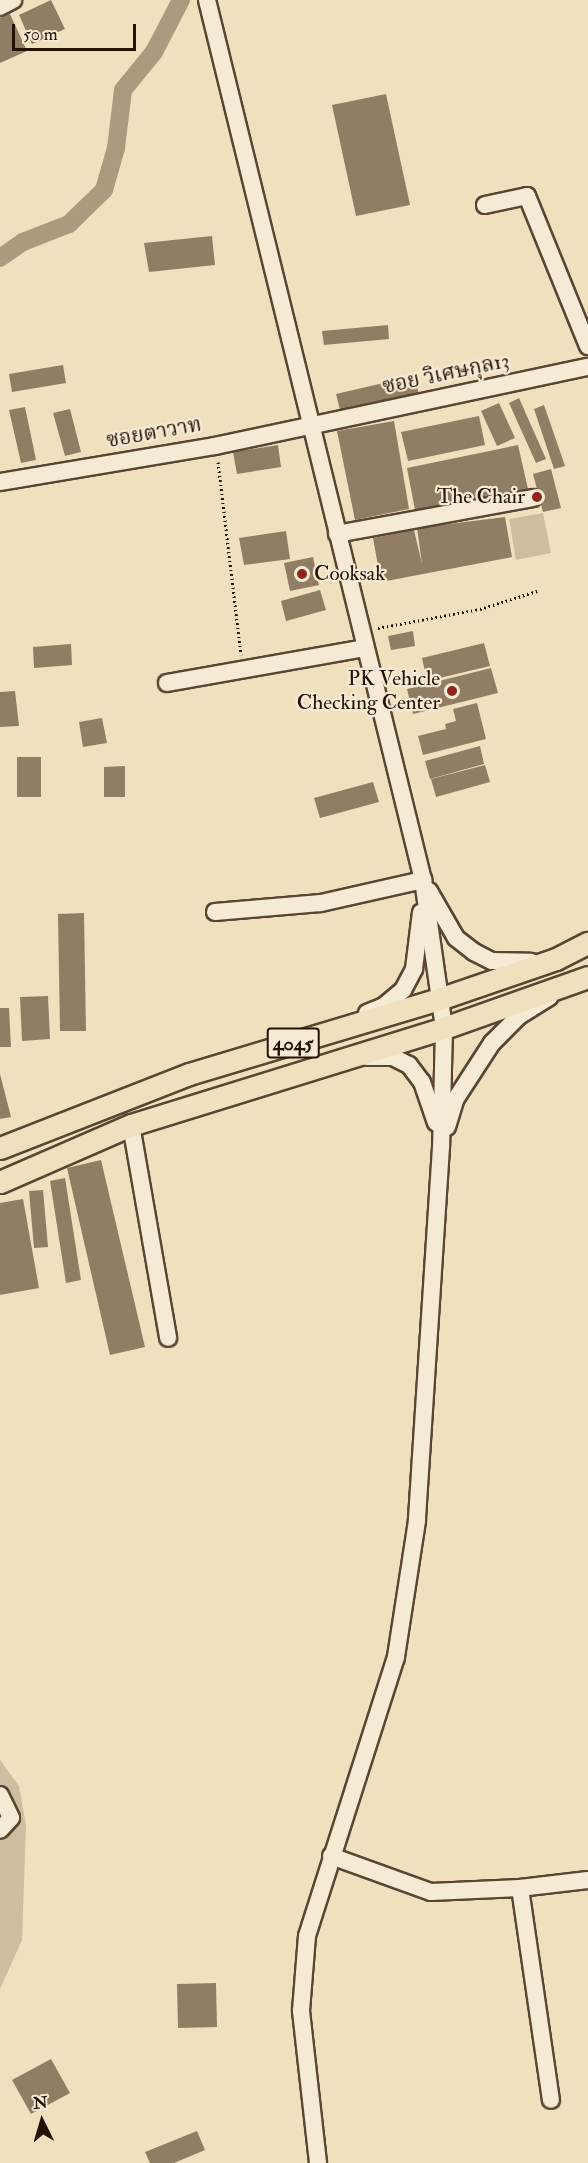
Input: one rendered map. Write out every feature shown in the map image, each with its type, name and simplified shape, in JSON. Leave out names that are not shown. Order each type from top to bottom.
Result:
[{"type":"main road","name":"4045","points":[[0,1148],[189,1074],[442,998],[556,959],[588,943]]},
{"type":"main road","name":"4045","points":[[0,1182],[131,1125],[444,1028],[588,977]]},
{"type":"street","points":[[0,6],[13,0]]},
{"type":"street","points":[[207,0],[314,426],[364,648],[423,880],[442,998],[444,1028],[441,1148],[417,1521],[396,1657],[307,1935],[302,2011],[318,2163]]},
{"type":"street","points":[[484,205],[527,196],[588,346]]},
{"type":"street","name":"ซอย วิเศษกุล13","points":[[314,426],[588,367]]},
{"type":"street","name":"ซอยตาวาท","points":[[0,482],[215,446],[314,426]]},
{"type":"street","points":[[337,534],[533,498]]},
{"type":"street","points":[[167,683],[364,648]]},
{"type":"street","points":[[215,912],[321,903],[423,880]]},
{"type":"street","points":[[423,880],[456,938],[474,952],[512,964],[556,959]]},
{"type":"street","points":[[314,1036],[384,1006],[403,990],[414,969],[420,944],[423,880]]},
{"type":"street","points":[[441,1148],[455,1100],[492,1043],[519,1016],[566,985]]},
{"type":"street","points":[[342,1060],[379,1056],[409,1065],[433,1106],[441,1148]]},
{"type":"street","points":[[131,1125],[168,1338]]},
{"type":"street","points":[[0,1795],[11,1818],[0,1830]]},
{"type":"street","points":[[331,1856],[431,1892],[520,1888],[588,1880]]},
{"type":"street","points":[[520,1888],[551,2100]]},
{"type":"path","points":[[215,446],[229,530],[243,670]]},
{"type":"path","points":[[361,631],[480,609],[537,591]]},
{"type":"shaded area","points":[[543,513],[551,553],[516,560],[509,519]]},
{"type":"shaded area","points":[[0,1760],[19,1786],[26,1825],[22,1940],[0,1989]]},
{"type":"building","points":[[51,0],[65,29],[32,44],[19,15]]},
{"type":"building","points":[[10,14],[27,51],[0,63],[0,18]]},
{"type":"building","points":[[386,94],[410,205],[356,216],[332,105]]},
{"type":"building","points":[[212,236],[215,265],[149,272],[144,243]]},
{"type":"building","points":[[388,325],[389,339],[324,345],[322,331]]},
{"type":"building","points":[[63,365],[66,383],[12,392],[9,374]]},
{"type":"building","points":[[414,376],[420,398],[341,414],[336,394]]},
{"type":"building","points":[[519,398],[546,459],[536,463],[509,403]]},
{"type":"building","points":[[499,403],[515,438],[497,446],[481,411]]},
{"type":"building","points":[[544,405],[565,466],[554,469],[534,409]]},
{"type":"building","points":[[25,407],[36,460],[21,463],[9,410]]},
{"type":"building","points":[[70,409],[81,452],[65,456],[53,413]]},
{"type":"building","points":[[479,416],[485,445],[408,461],[401,432]]},
{"type":"building","points":[[394,421],[409,509],[355,520],[337,431]]},
{"type":"building","points":[[278,445],[281,467],[237,474],[233,452]]},
{"type":"building","points":[[518,445],[528,489],[415,510],[407,468]]},
{"type":"building","points":[[551,469],[561,508],[543,512],[533,474]]},
{"type":"building","points":[[505,517],[512,557],[381,582],[373,538],[414,530],[422,564],[417,528]]},
{"type":"building","points":[[286,531],[290,559],[244,565],[239,538]]},
{"type":"building","name":"Cooksak","points":[[313,557],[319,585],[290,591],[284,563]]},
{"type":"building","points":[[320,590],[326,610],[286,621],[281,601]]},
{"type":"building","points":[[413,631],[415,646],[391,650],[388,636]]},
{"type":"building","points":[[484,643],[490,666],[427,681],[422,658]]},
{"type":"building","points":[[71,644],[72,665],[34,668],[33,647]]},
{"type":"building","name":"PK Vehicle Checking Center","points":[[491,668],[498,693],[413,714],[407,689]]},
{"type":"building","points":[[15,691],[19,726],[0,727],[0,692]]},
{"type":"building","points":[[477,703],[486,739],[423,755],[418,736],[446,729],[445,724],[456,721],[453,709]]},
{"type":"building","points":[[102,718],[107,743],[83,747],[79,722]]},
{"type":"building","points":[[480,746],[484,764],[430,779],[425,761]]},
{"type":"building","points":[[17,757],[41,757],[41,797],[17,797]]},
{"type":"building","points":[[485,765],[490,782],[436,797],[431,779]]},
{"type":"building","points":[[125,766],[125,797],[104,797],[104,767]]},
{"type":"building","points":[[373,782],[379,802],[320,818],[314,798]]},
{"type":"building","points":[[84,913],[86,1031],[60,1031],[58,914]]},
{"type":"building","points":[[48,996],[50,1039],[22,1041],[20,997]]},
{"type":"building","points":[[0,1008],[9,1008],[11,1047],[0,1047]]},
{"type":"building","points":[[0,1074],[11,1117],[0,1119]]},
{"type":"building","points":[[101,1160],[145,1347],[110,1355],[67,1168]]},
{"type":"building","points":[[65,1178],[81,1280],[66,1283],[50,1181]]},
{"type":"building","points":[[43,1190],[48,1247],[34,1248],[29,1191]]},
{"type":"building","points":[[23,1199],[39,1288],[0,1295],[0,1203]]},
{"type":"building","points":[[216,1983],[217,2027],[178,2028],[177,1984]]},
{"type":"building","points":[[51,2059],[70,2093],[31,2114],[12,2080]]},
{"type":"building","points":[[197,2131],[205,2150],[174,2163],[150,2163],[145,2152]]},
{"type":"waterway","points":[[0,258],[23,242],[69,224],[104,190],[116,148],[123,90],[154,52],[181,0]]},
{"type":"place","name":"The Chair","points":[[537,497]]},
{"type":"place","name":"Cooksak","points":[[302,574]]},
{"type":"place","name":"PK Vehicle Checking Center","points":[[452,691]]}]
